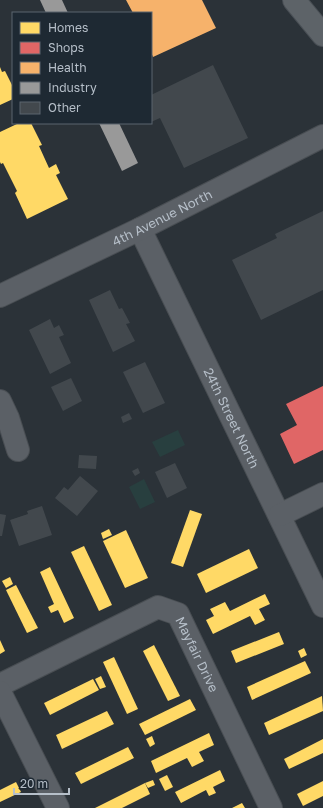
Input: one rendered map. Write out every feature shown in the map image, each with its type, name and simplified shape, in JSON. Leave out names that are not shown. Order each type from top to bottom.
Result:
[{"type":"main road","points":[[294,0],[323,35]]},
{"type":"street","name":"4th Avenue North","points":[[0,296],[140,229],[323,136]]},
{"type":"street","name":"24th Street North","points":[[140,229],[323,606]]},
{"type":"street","points":[[0,401],[8,418],[18,450]]},
{"type":"street","points":[[280,516],[323,494]]},
{"type":"street","name":"Mayfair Drive","points":[[0,685],[158,607],[178,614],[271,808]]},
{"type":"street","points":[[0,692],[58,808]]},
{"type":"green space","points":[[178,430],[185,445],[160,457],[152,442]]},
{"type":"green space","points":[[144,479],[155,502],[140,509],[129,487]]},
{"type":"building: Homes","points":[[0,67],[2,72],[5,71],[12,85],[12,99],[0,105]]},
{"type":"building: Homes","points":[[17,124],[32,124],[42,145],[39,146],[49,168],[56,164],[60,173],[56,175],[68,199],[27,219],[15,193],[17,191],[3,163],[1,164],[0,162],[0,132]]},
{"type":"building: Homes","points":[[190,510],[202,514],[183,567],[171,563]]},
{"type":"building: Homes","points":[[109,529],[112,535],[103,539],[101,533]]},
{"type":"building: Homes","points":[[126,530],[148,578],[125,588],[103,541]]},
{"type":"building: Homes","points":[[84,546],[112,605],[99,611],[71,552]]},
{"type":"building: Homes","points":[[249,549],[258,568],[206,593],[197,574]]},
{"type":"building: Homes","points":[[50,567],[74,618],[64,623],[58,610],[51,613],[48,607],[54,604],[40,572]]},
{"type":"building: Homes","points":[[10,577],[13,584],[6,588],[2,581]]},
{"type":"building: Homes","points":[[16,585],[38,628],[27,633],[6,590]]},
{"type":"building: Homes","points":[[265,594],[270,604],[259,609],[265,620],[255,625],[250,616],[213,634],[206,620],[214,616],[210,609],[225,602],[230,611]]},
{"type":"building: Homes","points":[[279,632],[284,644],[236,663],[231,651]]},
{"type":"building: Homes","points":[[0,640],[5,651],[0,654]]},
{"type":"building: Homes","points":[[154,645],[180,696],[168,701],[143,651]]},
{"type":"building: Homes","points":[[304,648],[307,655],[301,658],[298,651]]},
{"type":"building: Homes","points":[[114,657],[138,709],[127,714],[103,662]]},
{"type":"building: Homes","points":[[305,661],[311,673],[252,700],[247,687]]},
{"type":"building: Homes","points":[[101,676],[106,687],[100,689],[95,679]]},
{"type":"building: Homes","points":[[93,679],[99,690],[50,715],[44,703]]},
{"type":"building: Homes","points":[[322,696],[323,711],[269,735],[264,723]]},
{"type":"building: Homes","points":[[190,699],[196,710],[145,735],[139,724]]},
{"type":"building: Homes","points":[[107,711],[114,724],[62,749],[56,735]]},
{"type":"building: Homes","points":[[209,733],[214,745],[199,752],[204,761],[192,767],[187,758],[156,773],[151,761]]},
{"type":"building: Homes","points":[[152,736],[155,744],[150,747],[146,739]]},
{"type":"building: Homes","points":[[323,739],[323,753],[289,769],[284,759]]},
{"type":"building: Homes","points":[[128,747],[134,758],[81,784],[75,773]]},
{"type":"building: Homes","points":[[220,770],[225,781],[213,787],[216,793],[209,796],[206,790],[181,803],[175,792]]},
{"type":"building: Homes","points":[[167,775],[173,787],[165,791],[159,779]]},
{"type":"building: Homes","points":[[153,780],[155,785],[148,788],[145,783]]},
{"type":"building: Homes","points":[[323,781],[323,796],[303,806],[297,794]]},
{"type":"building: Homes","points":[[16,782],[21,792],[0,802],[0,790]]},
{"type":"building: Homes","points":[[145,783],[150,794],[122,808],[95,808]]},
{"type":"building: Homes","points":[[242,803],[245,808],[232,808]]},
{"type":"building: Shops","points":[[323,386],[323,450],[294,464],[280,434],[297,425],[286,404]]},
{"type":"building: Health","points":[[126,0],[202,0],[216,28],[153,57],[152,12],[132,12]]},
{"type":"building: Industry","points":[[40,0],[62,0],[68,12],[46,12]]},
{"type":"building: Industry","points":[[99,124],[119,124],[138,163],[122,171]]},
{"type":"building: Other","points":[[213,65],[248,138],[184,168],[160,118],[152,122],[152,95]]},
{"type":"building: Other","points":[[323,211],[323,290],[261,320],[232,260],[277,238],[275,234]]},
{"type":"building: Other","points":[[110,290],[119,309],[122,308],[130,323],[126,324],[135,341],[113,352],[89,300]]},
{"type":"building: Other","points":[[50,319],[54,328],[59,325],[64,335],[59,337],[71,363],[50,374],[29,330]]},
{"type":"building: Other","points":[[145,362],[165,403],[143,413],[123,372]]},
{"type":"building: Other","points":[[71,378],[82,401],[63,411],[51,387]]},
{"type":"building: Other","points":[[129,413],[132,419],[123,423],[121,417]]},
{"type":"building: Other","points":[[79,455],[97,456],[96,469],[78,468]]},
{"type":"building: Other","points":[[175,463],[187,488],[167,498],[155,472]]},
{"type":"building: Other","points":[[138,468],[140,473],[135,476],[132,471]]},
{"type":"building: Other","points":[[80,476],[98,491],[77,516],[55,498],[64,487],[68,490]]},
{"type":"building: Other","points":[[42,506],[52,535],[19,546],[10,520],[28,514],[27,511]]},
{"type":"building: Other","points":[[0,514],[6,515],[2,536],[0,536]]}]
